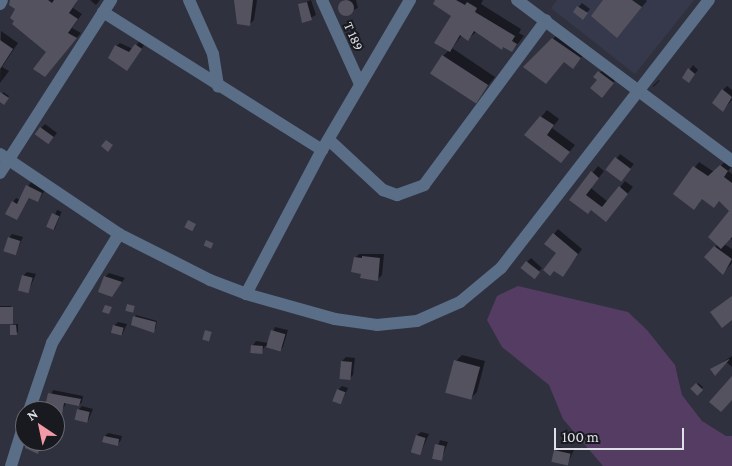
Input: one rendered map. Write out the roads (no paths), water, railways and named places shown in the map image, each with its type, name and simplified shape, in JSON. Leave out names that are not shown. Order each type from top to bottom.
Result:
[{"type":"street","points":[[0,4],[2,0]]},
{"type":"street","points":[[0,173],[4,157],[111,0]]},
{"type":"street","points":[[189,0],[213,54],[218,87]]},
{"type":"street","name":"T 189","points":[[322,0],[360,84]]},
{"type":"street","points":[[246,294],[360,84],[410,0]]},
{"type":"street","points":[[517,0],[732,161]]},
{"type":"street","points":[[4,157],[119,234],[210,280],[246,294],[335,319],[377,325],[417,321],[444,311],[481,288],[501,268],[709,0]]},
{"type":"street","points":[[103,12],[218,87],[326,145],[383,190],[396,195],[424,186],[546,20]]},
{"type":"street","points":[[32,401],[52,343],[119,234]]},
{"type":"street","points":[[12,466],[16,451]]}]
